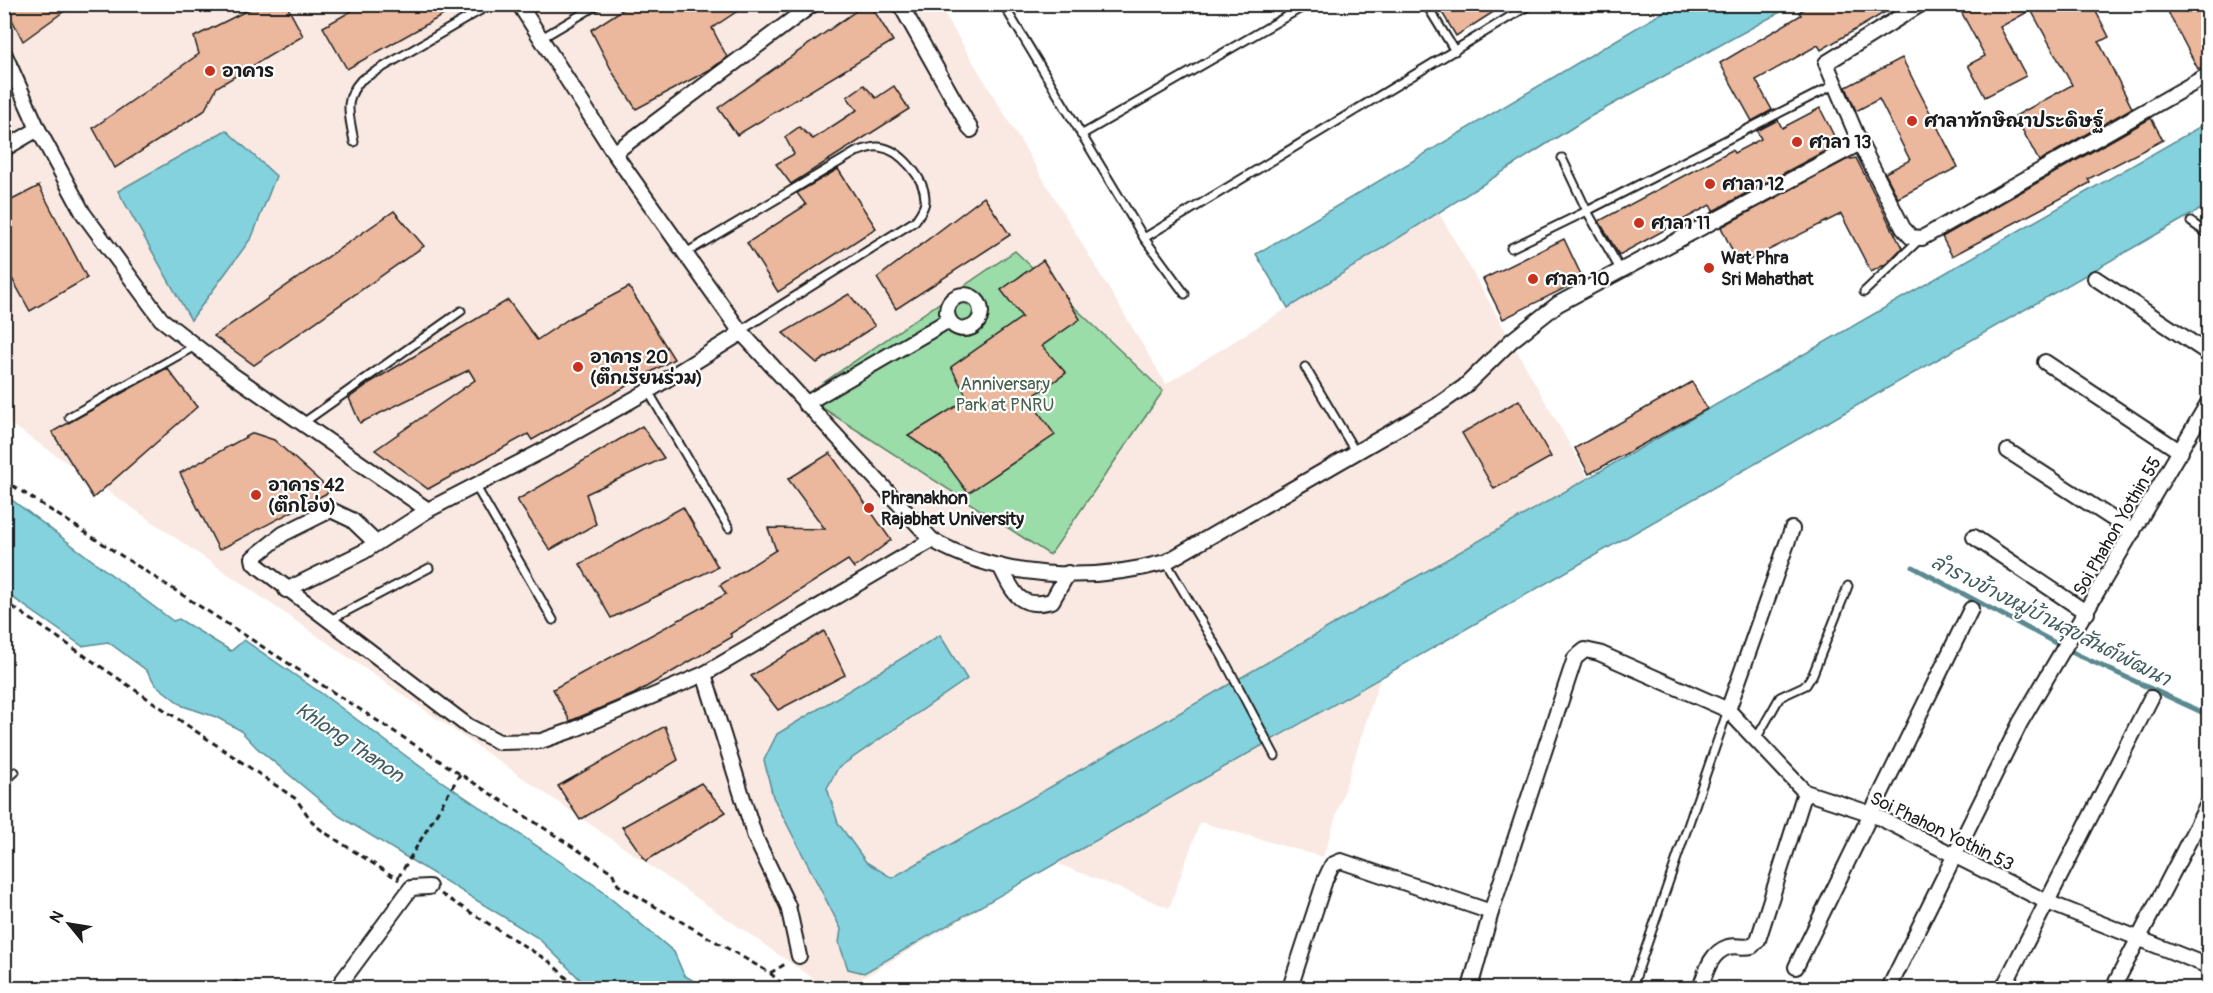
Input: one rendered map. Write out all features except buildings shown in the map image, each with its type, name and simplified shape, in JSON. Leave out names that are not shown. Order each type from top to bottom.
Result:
[{"type":"street","points":[[519,4],[614,153],[684,254],[740,332],[806,404],[932,540],[957,554],[1000,566],[1044,573],[1107,573],[1138,570],[1166,562],[1356,453],[1464,387],[1511,341],[1558,304],[1860,143]]},
{"type":"street","points":[[614,153],[813,4]]},
{"type":"street","points":[[900,4],[971,130]]},
{"type":"street","points":[[1915,6],[1826,63],[1860,143],[1903,228],[1911,237],[1922,238],[2208,75]]},
{"type":"street","points":[[4,52],[38,129],[83,213],[161,319],[195,346],[428,510]]},
{"type":"street","points":[[4,149],[38,129]]},
{"type":"street","points":[[2095,278],[2208,353]]},
{"type":"street","points":[[806,404],[949,320]]},
{"type":"street","points":[[286,590],[376,543],[428,510],[544,450],[648,391],[740,332]]},
{"type":"street","points":[[2045,362],[2181,452]]},
{"type":"street","name":"Soi Phahon Yothin 55","points":[[1889,988],[2019,723],[2208,403]]},
{"type":"street","points":[[2008,451],[2133,532]]},
{"type":"street","points":[[376,543],[352,520],[331,510],[283,534],[253,558],[254,563],[286,590],[468,726],[499,742],[541,741],[573,730],[704,675],[932,540]]},
{"type":"street","points":[[1728,710],[1792,529]]},
{"type":"street","points":[[1974,537],[2086,613]]},
{"type":"street","points":[[1000,566],[1011,589],[1019,599],[1031,604],[1053,601],[1068,573]]},
{"type":"street","points":[[1796,967],[1971,609]]},
{"type":"street","name":"Soi Phahon Yothin 53","points":[[1470,988],[1491,912],[1575,658],[1584,650],[1599,653],[1728,710],[1805,792],[1872,814],[2047,902],[2208,966]]},
{"type":"street","points":[[704,675],[755,837],[788,906],[799,956]]},
{"type":"street","points":[[2002,988],[2151,698]]},
{"type":"street","points":[[1700,988],[1709,963],[1718,952],[1730,946],[1752,946],[1758,940],[1805,792]]},
{"type":"street","points":[[2113,988],[2208,804]]},
{"type":"street","points":[[1290,988],[1325,880],[1332,865],[1341,861],[1491,912]]},
{"type":"street","points":[[337,988],[411,888],[429,887]]},
{"type":"lane","points":[[354,142],[349,97],[361,80],[491,4]]},
{"type":"lane","points":[[540,39],[599,4]]},
{"type":"lane","points":[[1003,4],[1144,238],[1185,294]]},
{"type":"lane","points":[[1081,135],[1308,4]]},
{"type":"lane","points":[[1426,4],[1455,51]]},
{"type":"lane","points":[[1144,238],[1531,4]]},
{"type":"lane","points":[[1511,248],[1834,85]]},
{"type":"lane","points":[[684,254],[856,152],[877,146],[889,149],[906,159],[926,197],[925,204],[915,221],[740,332]]},
{"type":"lane","points":[[1562,158],[1587,211],[1621,271]]},
{"type":"lane","points":[[2191,222],[2208,234]]},
{"type":"lane","points":[[1864,292],[1922,238]]},
{"type":"lane","points":[[303,423],[461,311]]},
{"type":"lane","points":[[69,417],[195,346]]},
{"type":"lane","points":[[1305,367],[1356,453]]},
{"type":"lane","points":[[648,391],[729,528]]},
{"type":"lane","points":[[475,485],[553,620]]},
{"type":"lane","points":[[1166,562],[1223,658],[1275,756]]},
{"type":"lane","points":[[328,621],[429,568]]},
{"type":"lane","points":[[1756,739],[1780,697],[1806,686],[1813,674],[1848,586]]},
{"type":"lane","points":[[1632,988],[1728,710]]},
{"type":"lane","points":[[4,782],[15,772]]},
{"type":"path","points":[[4,480],[612,872],[618,885],[770,973],[787,988]]},
{"type":"path","points":[[4,601],[296,799],[314,824],[324,832],[411,888]]},
{"type":"path","points":[[398,879],[450,795],[460,774]]},
{"type":"path","points":[[429,887],[550,962],[577,988]]},
{"type":"path","points":[[770,973],[799,956]]},
{"type":"shaded area","name":"Phranakhon Rajabhat University","points":[[5,5],[939,5],[1166,384],[1439,213],[1623,539],[1380,678],[1323,857],[1200,822],[1169,908],[1056,863],[846,988],[827,988],[5,420]]},
{"type":"green space","name":"Anniversary Park at PNRU","points":[[1015,251],[1163,391],[1050,555],[804,396]]},
{"type":"water","points":[[1675,5],[1793,5],[1586,119],[1288,308],[1256,254]]},
{"type":"water","points":[[2208,122],[2208,205],[864,973],[848,969],[839,943],[841,929],[773,797],[764,760],[777,734],[940,635],[967,679],[838,768],[827,788],[838,823],[866,862],[892,878]]},
{"type":"water","points":[[226,130],[276,176],[252,237],[191,320],[118,191]]},
{"type":"water","name":"Khlong Thanon","points":[[4,494],[173,621],[179,619],[231,651],[244,640],[321,693],[425,770],[596,886],[674,952],[684,975],[705,988],[589,988],[538,938],[339,816],[257,748],[240,730],[216,717],[183,706],[156,685],[146,670],[108,642],[82,646],[5,592]]},
{"type":"waterway","name":"ลำรางข้างหมู่บ้านสุขสันต์พัฒนา","points":[[1913,567],[2076,654],[2208,715]]},
{"type":"place","name":"อาคาร","points":[[210,71]]},
{"type":"place","name":"ศาลาทักษิณาประดิษฐ์","points":[[1912,121]]},
{"type":"place","name":"ศาลา 13","points":[[1797,142]]},
{"type":"place","name":"ศาลา 12","points":[[1710,184]]},
{"type":"place","name":"ศาลา 11","points":[[1639,223]]},
{"type":"place","name":"Wat Phra Sri Mahathat","points":[[1709,268]]},
{"type":"place","name":"ศาลา 10","points":[[1533,279]]},
{"type":"place","name":"อาคาร 20 (ตึกเรียนร่วม)","points":[[578,367]]},
{"type":"place","name":"อาคาร 42 (ตึกโอ่ง)","points":[[256,495]]},
{"type":"place","name":"Phranakhon Rajabhat University","points":[[869,508]]}]
